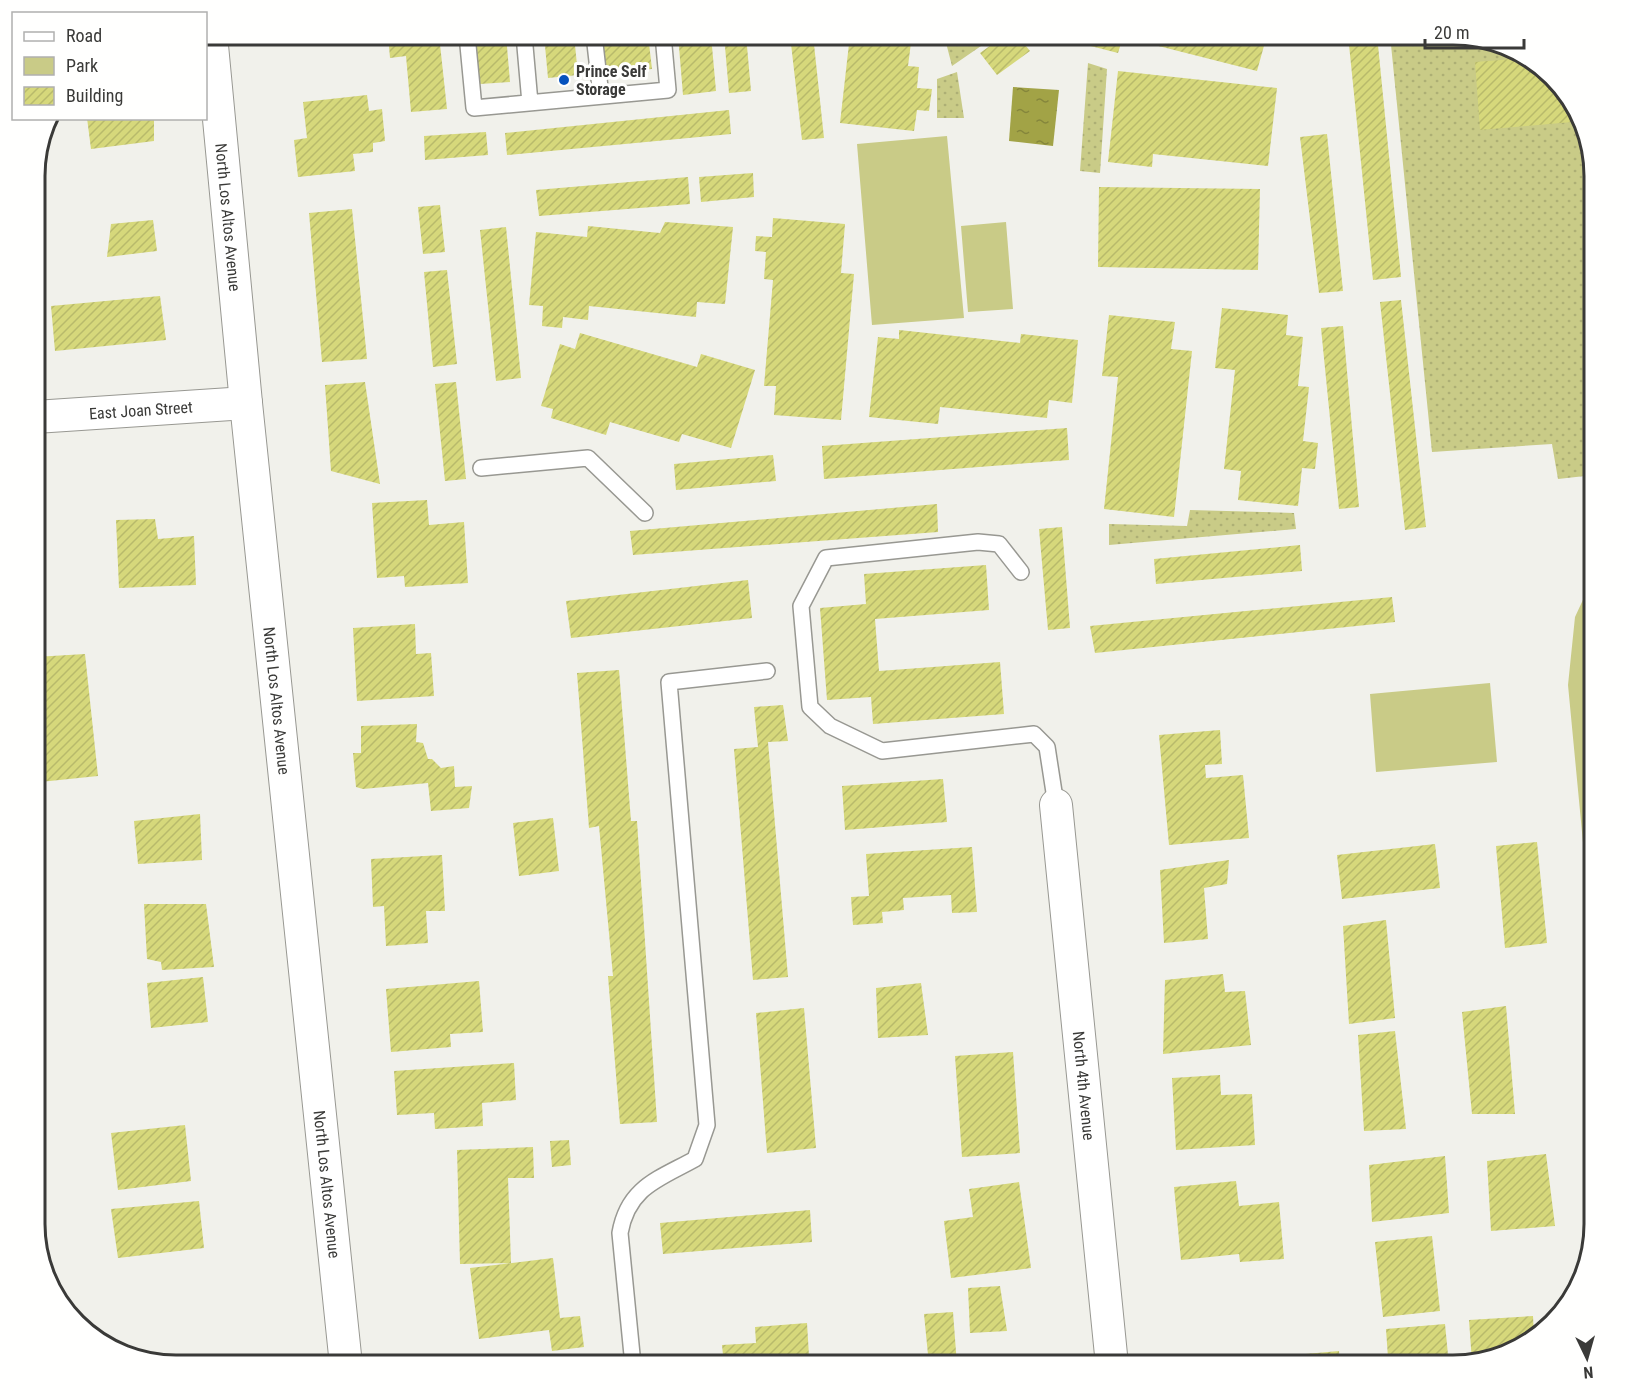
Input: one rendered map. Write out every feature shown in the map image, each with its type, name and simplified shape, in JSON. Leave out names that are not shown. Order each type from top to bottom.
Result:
[{"type":"street","name":"North Los Altos Avenue","points":[[213,45],[246,403],[345,1355]]},
{"type":"street","name":"East Joan Street","points":[[45,416],[246,403]]},
{"type":"street","name":"North 4th Avenue","points":[[1056,805],[1111,1355]]},
{"type":"lane","points":[[468,45],[474,108],[668,90],[664,45]]},
{"type":"lane","points":[[525,45],[530,103]]},
{"type":"lane","points":[[595,45],[601,96]]},
{"type":"lane","points":[[481,468],[588,458],[645,513]]},
{"type":"lane","points":[[1021,572],[999,544],[978,543],[826,558],[801,606],[810,707],[830,726],[882,751],[1034,734],[1047,747],[1056,805]]},
{"type":"lane","points":[[632,1355],[620,1233],[623,1217],[632,1200],[644,1187],[695,1159],[707,1125],[669,682],[767,671]]},
{"type":"green space","points":[[947,45],[982,45],[952,66]]},
{"type":"green space","points":[[1391,45],[1470,46],[1495,52],[1526,67],[1562,103],[1580,142],[1583,159],[1584,476],[1558,479],[1552,444],[1432,452]]},
{"type":"green space","points":[[1088,63],[1107,69],[1100,173],[1080,171]]},
{"type":"green space","points":[[957,72],[964,118],[937,118],[937,79]]},
{"type":"green space","points":[[947,136],[964,318],[872,325],[857,144]]},
{"type":"green space","points":[[1006,222],[1013,309],[968,312],[961,226]]},
{"type":"green space","points":[[1190,510],[1294,513],[1296,529],[1109,545],[1109,524],[1187,526]]},
{"type":"green space","points":[[1584,598],[1584,853],[1568,685],[1575,617]]},
{"type":"green space","points":[[1490,683],[1497,762],[1376,772],[1370,694]]},
{"type":"water","points":[[1013,87],[1059,90],[1053,146],[1009,141]]},
{"type":"building","points":[[389,45],[440,45],[447,109],[411,112],[406,56],[390,58]]},
{"type":"building","points":[[476,45],[507,45],[510,82],[480,84]]},
{"type":"building","points":[[545,45],[575,45],[578,75],[548,78]]},
{"type":"building","points":[[603,45],[649,45],[652,69],[605,73]]},
{"type":"building","points":[[679,45],[712,45],[716,91],[683,95]]},
{"type":"building","points":[[725,45],[747,45],[751,91],[729,93]]},
{"type":"building","points":[[791,45],[814,45],[824,138],[802,140]]},
{"type":"building","points":[[849,45],[911,45],[908,66],[919,67],[917,88],[932,89],[929,111],[917,110],[914,131],[840,123]]},
{"type":"building","points":[[991,45],[1025,45],[1030,51],[997,75],[980,53]]},
{"type":"building","points":[[1087,45],[1120,45],[1118,53]]},
{"type":"building","points":[[1155,45],[1264,45],[1257,71]]},
{"type":"building","points":[[1349,45],[1378,45],[1401,277],[1373,280]]},
{"type":"building","points":[[1511,59],[1526,67],[1562,103],[1572,122],[1480,130],[1475,62]]},
{"type":"building","points":[[1118,71],[1277,88],[1268,166],[1153,154],[1152,167],[1108,162]]},
{"type":"building","points":[[367,95],[369,111],[382,109],[385,141],[373,143],[373,152],[353,154],[355,171],[298,177],[294,140],[307,138],[303,102]]},
{"type":"building","points":[[729,110],[731,134],[507,155],[505,133]]},
{"type":"building","points":[[87,120],[154,120],[154,141],[91,149]]},
{"type":"building","points":[[486,132],[488,155],[425,160],[424,136]]},
{"type":"building","points":[[1327,134],[1343,291],[1319,293],[1300,137]]},
{"type":"building","points":[[753,173],[754,197],[701,202],[699,177]]},
{"type":"building","points":[[688,177],[690,204],[539,216],[536,190]]},
{"type":"building","points":[[1099,187],[1260,189],[1258,270],[1098,267]]},
{"type":"building","points":[[440,205],[445,252],[423,254],[418,207]]},
{"type":"building","points":[[352,209],[367,359],[322,362],[309,213]]},
{"type":"building","points":[[773,218],[845,224],[841,273],[854,274],[841,420],[774,415],[776,386],[764,386],[773,280],[764,279],[766,252],[755,251],[756,236],[772,237]]},
{"type":"building","points":[[153,220],[157,251],[107,257],[111,224]]},
{"type":"building","points":[[665,222],[733,227],[725,304],[697,302],[696,317],[589,306],[588,320],[563,317],[562,328],[542,326],[543,306],[529,305],[536,232],[587,237],[588,226],[660,233]]},
{"type":"building","points":[[506,227],[521,378],[496,381],[480,230]]},
{"type":"building","points":[[447,270],[457,364],[433,367],[424,272]]},
{"type":"building","points":[[160,296],[166,340],[55,351],[51,306]]},
{"type":"building","points":[[1401,300],[1426,527],[1405,530],[1380,302]]},
{"type":"building","points":[[1222,308],[1288,315],[1286,335],[1303,337],[1298,386],[1309,387],[1303,441],[1318,443],[1315,469],[1302,468],[1298,506],[1238,500],[1241,471],[1224,469],[1235,370],[1215,368]]},
{"type":"building","points":[[1109,315],[1175,322],[1171,349],[1192,351],[1174,517],[1104,509],[1118,377],[1102,376]]},
{"type":"building","points":[[1343,326],[1359,507],[1339,509],[1321,328]]},
{"type":"building","points":[[899,330],[1020,343],[1021,334],[1078,340],[1072,403],[1049,400],[1047,418],[940,407],[938,424],[869,417],[878,337],[899,339]]},
{"type":"building","points":[[580,333],[697,367],[701,354],[755,370],[731,448],[682,434],[679,442],[610,422],[606,435],[551,418],[553,409],[541,406],[560,344],[575,349]]},
{"type":"building","points":[[365,382],[380,484],[331,471],[325,385]]},
{"type":"building","points":[[456,382],[466,479],[445,481],[435,384]]},
{"type":"building","points":[[1067,428],[1069,460],[824,479],[822,446]]},
{"type":"building","points":[[773,455],[776,481],[676,490],[674,464]]},
{"type":"building","points":[[427,500],[429,525],[464,522],[468,583],[405,587],[404,576],[377,578],[372,503]]},
{"type":"building","points":[[937,504],[938,532],[633,555],[630,531]]},
{"type":"building","points":[[155,519],[158,539],[194,536],[196,585],[119,588],[116,520]]},
{"type":"building","points":[[1062,527],[1070,628],[1048,630],[1039,529]]},
{"type":"building","points":[[1300,545],[1302,571],[1156,584],[1154,559]]},
{"type":"building","points":[[986,565],[989,610],[875,619],[879,671],[1000,662],[1004,714],[873,724],[871,697],[827,700],[820,608],[866,604],[864,574]]},
{"type":"building","points":[[748,580],[752,618],[571,638],[566,601]]},
{"type":"building","points":[[1392,597],[1395,622],[1095,653],[1090,626]]},
{"type":"building","points":[[415,624],[416,654],[431,653],[434,696],[357,701],[353,628]]},
{"type":"building","points":[[85,654],[98,776],[45,781],[45,656]]},
{"type":"building","points":[[619,670],[631,821],[637,821],[657,1122],[620,1124],[608,976],[613,976],[599,826],[589,828],[577,673]]},
{"type":"building","points":[[783,705],[788,741],[768,742],[788,977],[753,980],[734,749],[758,747],[754,707]]},
{"type":"building","points":[[417,724],[416,742],[423,743],[428,759],[432,759],[441,768],[454,766],[455,787],[472,786],[469,808],[431,811],[428,783],[363,789],[356,787],[353,753],[361,753],[361,726]]},
{"type":"building","points":[[1220,730],[1222,764],[1205,765],[1206,778],[1243,775],[1249,838],[1169,845],[1159,735]]},
{"type":"building","points":[[943,779],[947,822],[845,830],[842,786]]},
{"type":"building","points":[[200,814],[202,860],[138,864],[134,821]]},
{"type":"building","points":[[553,818],[559,871],[519,876],[513,823]]},
{"type":"building","points":[[1537,842],[1547,943],[1505,948],[1496,846]]},
{"type":"building","points":[[1435,844],[1440,888],[1342,899],[1337,855]]},
{"type":"building","points":[[972,847],[977,912],[952,913],[951,895],[903,898],[904,910],[882,912],[883,923],[853,925],[851,897],[869,896],[866,854]]},
{"type":"building","points":[[442,855],[445,911],[426,911],[428,943],[386,946],[384,906],[373,907],[371,859]]},
{"type":"building","points":[[1229,860],[1227,884],[1204,888],[1208,939],[1164,943],[1160,870]]},
{"type":"building","points":[[144,904],[206,904],[214,967],[162,970],[161,962],[147,959]]},
{"type":"building","points":[[1386,920],[1395,1018],[1349,1024],[1343,926]]},
{"type":"building","points":[[1223,974],[1225,992],[1245,991],[1251,1045],[1163,1054],[1165,980]]},
{"type":"building","points":[[203,977],[208,1022],[151,1028],[147,983]]},
{"type":"building","points":[[479,981],[483,1032],[450,1034],[451,1047],[391,1052],[386,989]]},
{"type":"building","points":[[921,983],[928,1035],[878,1038],[876,988]]},
{"type":"building","points":[[1506,1006],[1515,1114],[1472,1114],[1462,1012]]},
{"type":"building","points":[[804,1008],[816,1148],[767,1153],[756,1013]]},
{"type":"building","points":[[1395,1031],[1406,1129],[1364,1131],[1358,1035]]},
{"type":"building","points":[[1013,1052],[1020,1153],[962,1157],[955,1056]]},
{"type":"building","points":[[514,1063],[516,1100],[482,1103],[483,1126],[435,1129],[434,1113],[397,1115],[394,1071]]},
{"type":"building","points":[[1220,1075],[1221,1095],[1252,1094],[1255,1145],[1176,1150],[1172,1078]]},
{"type":"building","points":[[185,1125],[191,1181],[118,1190],[111,1133]]},
{"type":"building","points":[[569,1140],[571,1165],[552,1167],[550,1141]]},
{"type":"building","points":[[533,1147],[534,1178],[508,1178],[511,1263],[460,1264],[457,1150]]},
{"type":"building","points":[[1546,1154],[1555,1226],[1491,1231],[1487,1161]]},
{"type":"building","points":[[1445,1156],[1449,1213],[1372,1222],[1369,1165]]},
{"type":"building","points":[[1236,1181],[1239,1206],[1279,1202],[1284,1259],[1240,1262],[1239,1254],[1181,1260],[1174,1187]]},
{"type":"building","points":[[1019,1182],[1031,1268],[951,1278],[944,1221],[973,1217],[969,1189]]},
{"type":"building","points":[[199,1201],[204,1248],[118,1258],[111,1209]]},
{"type":"building","points":[[810,1210],[812,1242],[663,1254],[660,1223]]},
{"type":"building","points":[[1432,1236],[1440,1311],[1383,1317],[1375,1242]]},
{"type":"building","points":[[553,1258],[560,1318],[580,1316],[584,1347],[552,1351],[549,1330],[479,1339],[470,1268]]},
{"type":"building","points":[[1000,1286],[1007,1331],[970,1333],[968,1288]]},
{"type":"building","points":[[953,1312],[956,1355],[928,1355],[924,1314]]},
{"type":"building","points":[[1533,1316],[1534,1328],[1495,1348],[1471,1354],[1469,1320]]},
{"type":"building","points":[[807,1323],[809,1355],[723,1355],[722,1345],[756,1343],[755,1327]]},
{"type":"building","points":[[1445,1324],[1448,1355],[1388,1355],[1386,1329]]},
{"type":"building","points":[[1339,1351],[1339,1355],[1294,1355]]},
{"type":"place","name":"Prince Self Storage","points":[[564,80]]}]
